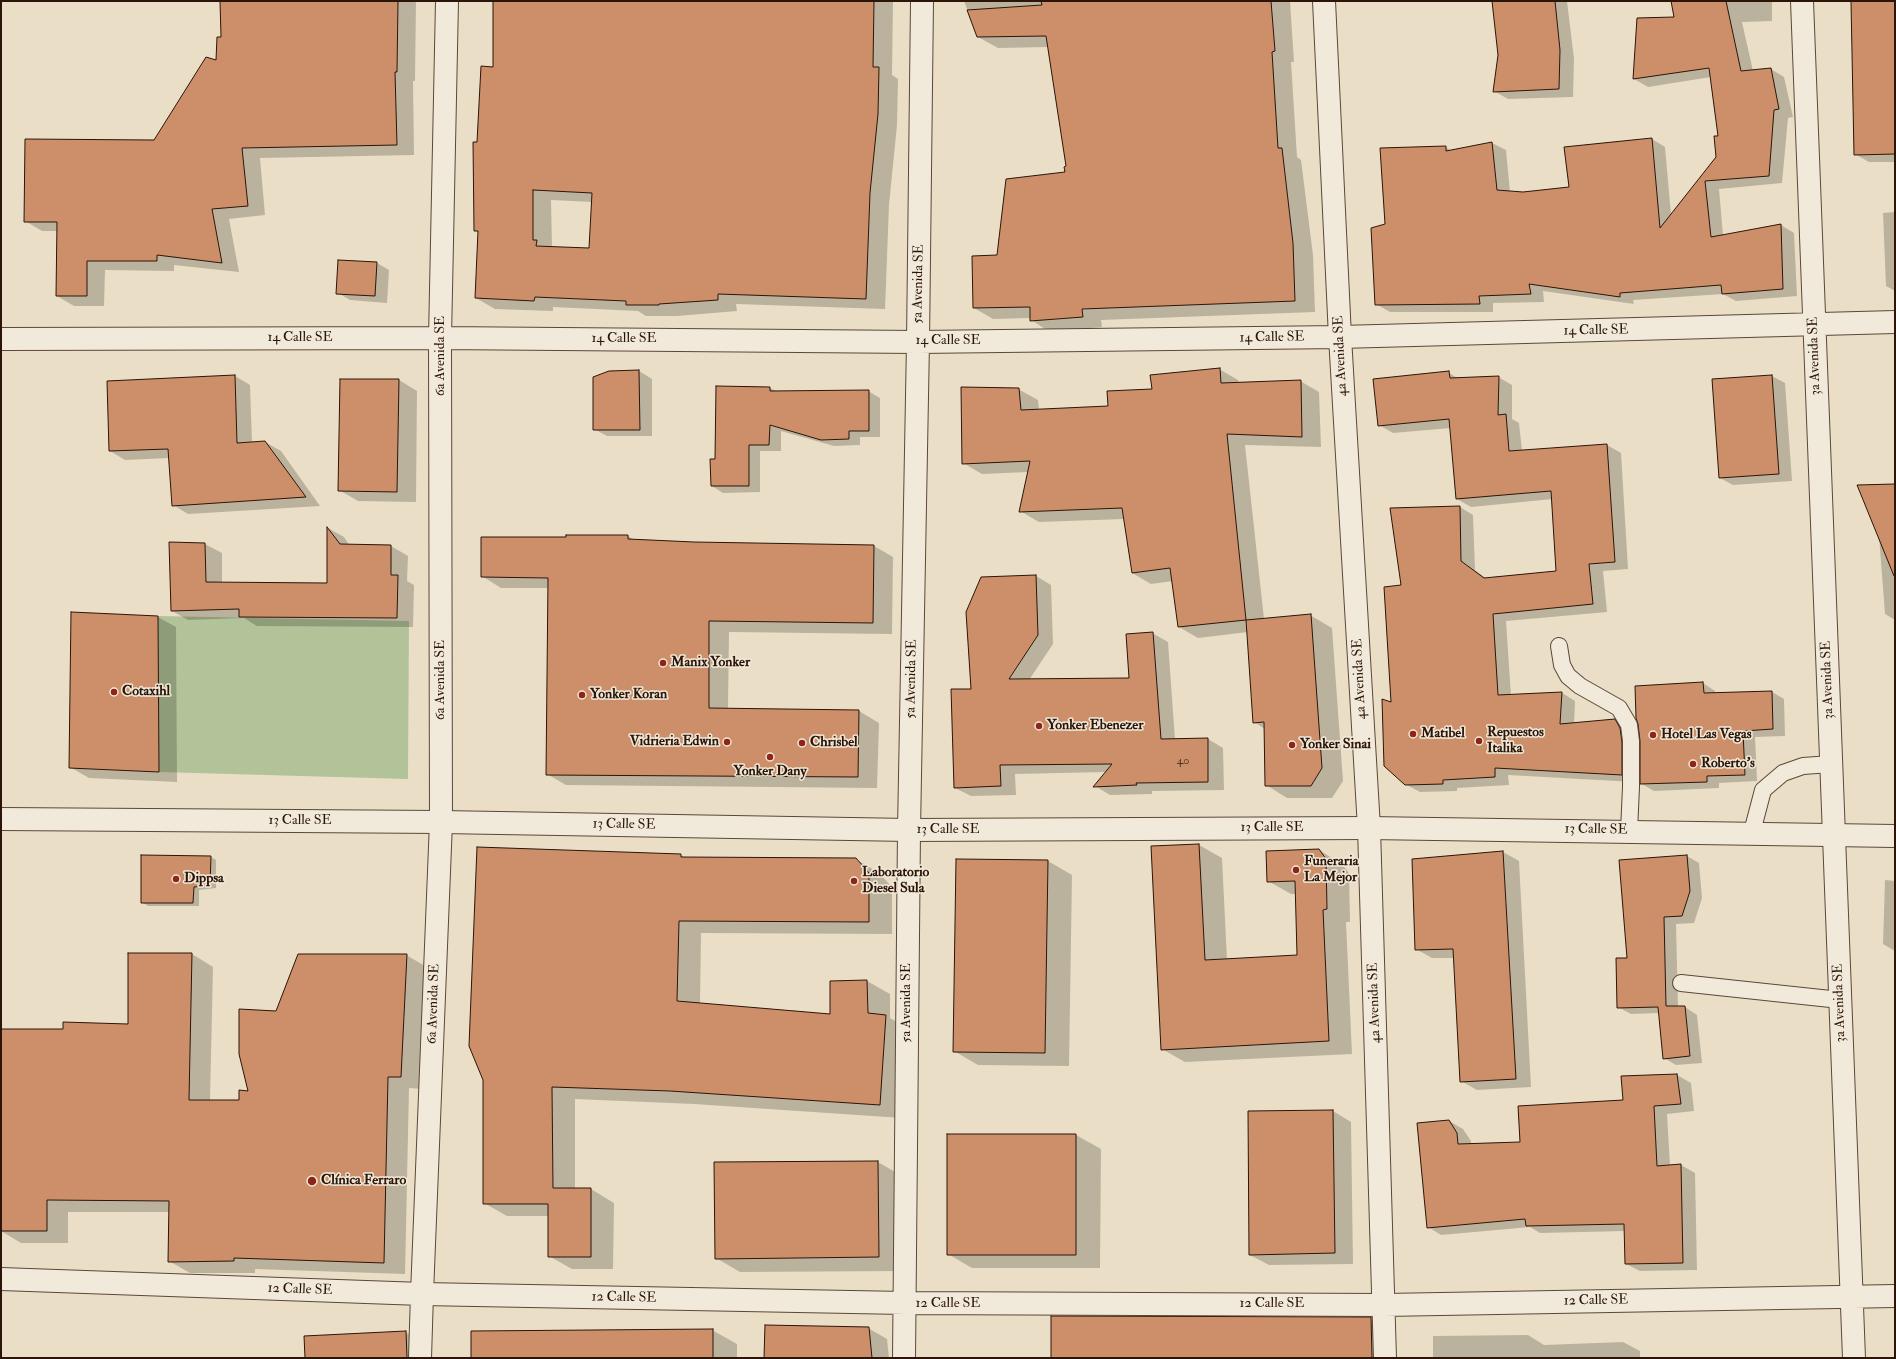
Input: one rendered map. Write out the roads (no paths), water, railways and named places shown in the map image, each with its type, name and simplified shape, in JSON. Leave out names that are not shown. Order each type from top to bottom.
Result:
[{"type":"street","name":"6a Avenida SE","points":[[420,1358],[441,822],[440,338],[447,1]]},
{"type":"street","name":"5a Avenida SE","points":[[904,1358],[909,830],[918,342],[922,1]]},
{"type":"street","name":"4a Avenida SE","points":[[1324,1],[1340,337],[1369,828],[1385,1358]]},
{"type":"street","name":"3a Avenida SE","points":[[1802,1],[1854,1358]]},
{"type":"street","name":"14 Calle SE","points":[[1,339],[440,338],[918,342],[1340,337],[1814,326],[1895,322]]},
{"type":"street","name":"13 Calle SE","points":[[1,819],[441,822],[909,830],[1369,828],[1752,832],[1895,836]]},
{"type":"street","name":"12 Calle SE","points":[[1,1279],[422,1294],[905,1304],[1384,1305],[1895,1296]]},
{"type":"lane","points":[[1559,646],[1562,665],[1568,676],[1580,686],[1619,708],[1628,725],[1631,741],[1632,787],[1629,831]]},
{"type":"lane","points":[[1752,832],[1763,790],[1773,781],[1783,773],[1803,766],[1831,764]]},
{"type":"lane","points":[[1681,983],[1840,1000]]},
{"type":"place","name":"Manix Yonker","points":[[663,663]]},
{"type":"place","name":"Cotaxihl","points":[[114,692]]},
{"type":"place","name":"Yonker Koran","points":[[582,695]]},
{"type":"place","name":"Yonker Ebenezer","points":[[1039,726]]},
{"type":"place","name":"Matibel","points":[[1413,734]]},
{"type":"place","name":"Hotel Las Vegas","points":[[1653,735]]},
{"type":"place","name":"Repuestos Italika","points":[[1479,741]]},
{"type":"place","name":"Vidrieria Edwin","points":[[727,742]]},
{"type":"place","name":"Chrisbel","points":[[802,743]]},
{"type":"place","name":"Yonker Sinai","points":[[1292,745]]},
{"type":"place","name":"Yonker Dany","points":[[770,757]]},
{"type":"place","name":"Roberto's","points":[[1693,764]]},
{"type":"place","name":"Funeraria La Mejor","points":[[1296,870]]},
{"type":"place","name":"Dippsa","points":[[176,879]]},
{"type":"place","name":"Laboratorio Diesel Sula","points":[[854,881]]},
{"type":"place","name":"Clínica Ferraro","points":[[312,1181]]}]
